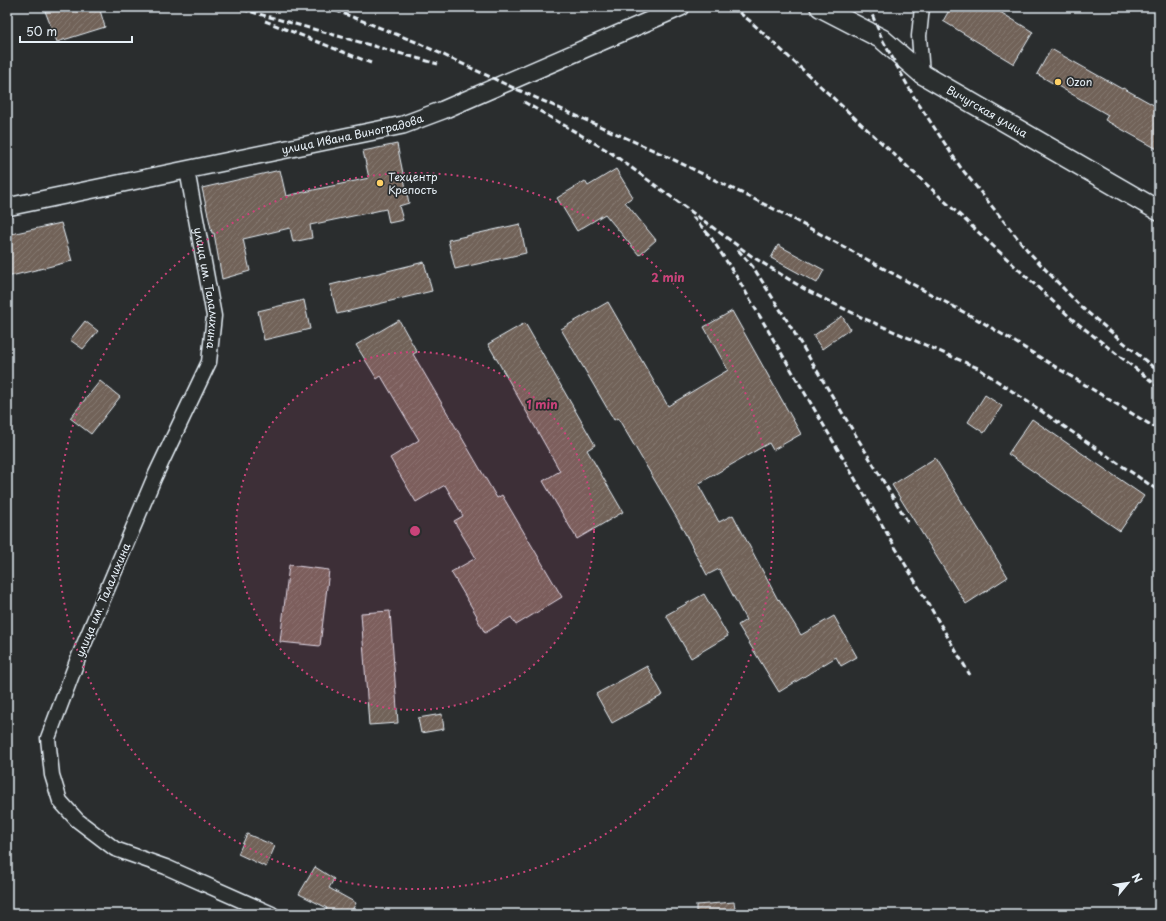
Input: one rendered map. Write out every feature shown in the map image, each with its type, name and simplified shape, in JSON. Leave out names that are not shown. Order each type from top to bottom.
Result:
[{"type":"main road","name":"Вичугская улица","points":[[820,7],[882,39],[922,74],[1159,211]]},
{"type":"street","name":"улица Ивана Виноградова","points":[[7,207],[403,125],[444,110],[681,7]]},
{"type":"street","points":[[922,7],[919,36],[922,74]]},
{"type":"street","name":"улица им. Талалихина","points":[[187,170],[214,316],[208,362],[155,476],[76,662],[48,738],[52,774],[60,801],[77,820],[115,849],[166,867],[272,914]]},
{"type":"building","points":[[59,7],[99,7],[105,27],[57,42],[45,11]]},
{"type":"building","points":[[951,7],[992,7],[1033,32],[1014,64],[943,21]]},
{"type":"building","points":[[1051,49],[1159,108],[1159,150],[1105,120],[1108,115],[1037,74]]},
{"type":"building","points":[[397,144],[409,203],[399,206],[403,220],[389,223],[386,209],[310,225],[312,238],[293,242],[290,228],[243,239],[250,271],[222,279],[214,233],[212,233],[202,188],[280,170],[286,196],[369,178],[363,151]]},
{"type":"building","points":[[616,169],[633,197],[625,202],[656,240],[639,255],[605,214],[577,231],[557,198],[585,181],[588,186]]},
{"type":"building","points":[[61,223],[72,261],[7,277],[7,235]]},
{"type":"building","points":[[520,224],[526,253],[455,269],[448,240]]},
{"type":"building","points":[[778,245],[824,270],[817,283],[771,258]]},
{"type":"building","points":[[424,262],[432,291],[337,314],[330,285]]},
{"type":"building","points":[[304,300],[310,329],[264,340],[258,311]]},
{"type":"building","points":[[608,302],[668,406],[728,370],[704,327],[732,311],[801,434],[773,450],[769,443],[698,484],[719,522],[733,515],[778,600],[779,599],[801,635],[834,616],[857,657],[841,666],[836,657],[779,692],[738,625],[746,620],[719,569],[707,575],[678,520],[618,418],[614,420],[561,329]]},
{"type":"building","points":[[842,316],[850,329],[822,349],[813,336]]},
{"type":"building","points":[[399,320],[417,352],[413,354],[497,498],[502,495],[562,597],[516,625],[511,617],[485,633],[476,617],[477,616],[451,572],[476,558],[454,521],[463,516],[445,485],[416,502],[390,458],[419,440],[381,376],[377,379],[356,345]]},
{"type":"building","points":[[85,321],[98,331],[83,349],[70,340]]},
{"type":"building","points":[[525,323],[595,445],[587,450],[623,512],[577,539],[543,481],[560,471],[488,344]]},
{"type":"building","points":[[100,381],[120,397],[91,434],[70,418]]},
{"type":"building","points":[[985,395],[1002,406],[984,433],[968,422]]},
{"type":"building","points":[[1032,419],[1144,496],[1120,531],[1008,454]]},
{"type":"building","points":[[935,458],[1008,577],[966,604],[892,485]]},
{"type":"building","points":[[289,565],[329,570],[320,646],[280,642]]},
{"type":"building","points":[[704,594],[728,636],[691,658],[666,615]]},
{"type":"building","points":[[390,611],[398,723],[369,725],[361,613]]},
{"type":"building","points":[[647,666],[663,695],[612,723],[596,694]]},
{"type":"building","points":[[442,714],[444,729],[421,733],[418,718]]},
{"type":"building","points":[[247,834],[275,846],[266,867],[238,854]]},
{"type":"building","points":[[315,867],[334,879],[329,888],[356,903],[350,914],[324,914],[327,908],[299,894]]},
{"type":"building","points":[[734,902],[736,914],[696,914],[696,905]]},
{"type":"railway","points":[[234,7],[438,64]]},
{"type":"railway","points":[[327,7],[416,42],[505,84],[662,154],[778,211],[982,322],[1159,430]]},
{"type":"railway","points":[[732,7],[750,21],[1072,319],[1159,387]]},
{"type":"railway","points":[[869,7],[882,39],[914,97],[961,168],[1028,251],[1080,306],[1159,372]]},
{"type":"railway","points":[[265,21],[371,63]]},
{"type":"railway","points":[[524,102],[610,152],[753,257],[806,290],[863,318],[978,368],[1159,491]]},
{"type":"railway","points":[[693,217],[710,236],[738,279],[970,675]]},
{"type":"railway","points":[[738,250],[753,267],[783,314],[909,524]]},
{"type":"place","name":"Ozon","points":[[1058,82]]},
{"type":"place","name":"Техцентр Крепость","points":[[380,183]]}]
